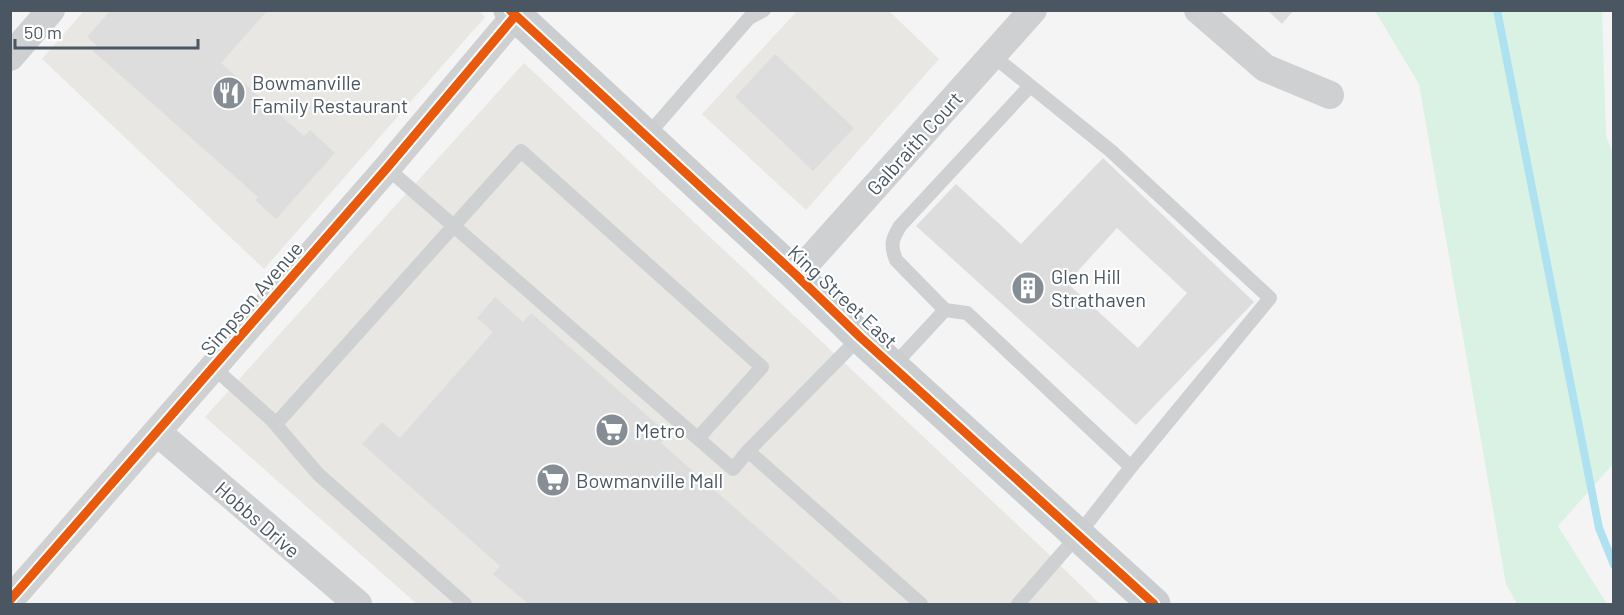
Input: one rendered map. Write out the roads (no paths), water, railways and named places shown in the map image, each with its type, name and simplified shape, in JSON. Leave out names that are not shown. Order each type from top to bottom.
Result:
[{"type":"main road","name":"King Street East","points":[[513,13],[860,337],[1154,604]]},
{"type":"street","points":[[10,57],[51,10]]},
{"type":"street","name":"Galbraith Court","points":[[796,275],[1033,10]]},
{"type":"street","points":[[1198,10],[1266,68],[1330,95]]},
{"type":"street","name":"Simpson Avenue","points":[[10,600],[387,168],[513,13]]},
{"type":"street","name":"Hobbs Drive","points":[[157,432],[358,604]]},
{"type":"lane","points":[[646,137],[749,18],[764,10]]},
{"type":"lane","points":[[992,56],[1112,151],[1270,298],[1078,535],[1018,604]]},
{"type":"lane","points":[[1030,86],[900,226],[892,238],[891,250],[896,260],[945,310],[967,313],[1131,467]]},
{"type":"lane","points":[[276,424],[521,151],[762,367],[699,437]]},
{"type":"lane","points":[[387,168],[699,437],[733,469],[860,337]]},
{"type":"lane","points":[[892,366],[945,310]]},
{"type":"lane","points":[[214,368],[276,424],[318,474],[465,604]]},
{"type":"lane","points":[[748,451],[921,604]]},
{"type":"waterway","points":[[1497,10],[1599,528],[1614,565]]},
{"type":"place","name":"Bowmanville Family Restaurant","points":[[229,93]]},
{"type":"place","name":"Glen Hill Strathaven","points":[[1028,288]]},
{"type":"place","name":"Metro","points":[[612,430]]},
{"type":"place","name":"Bowmanville Mall","points":[[553,480]]}]
